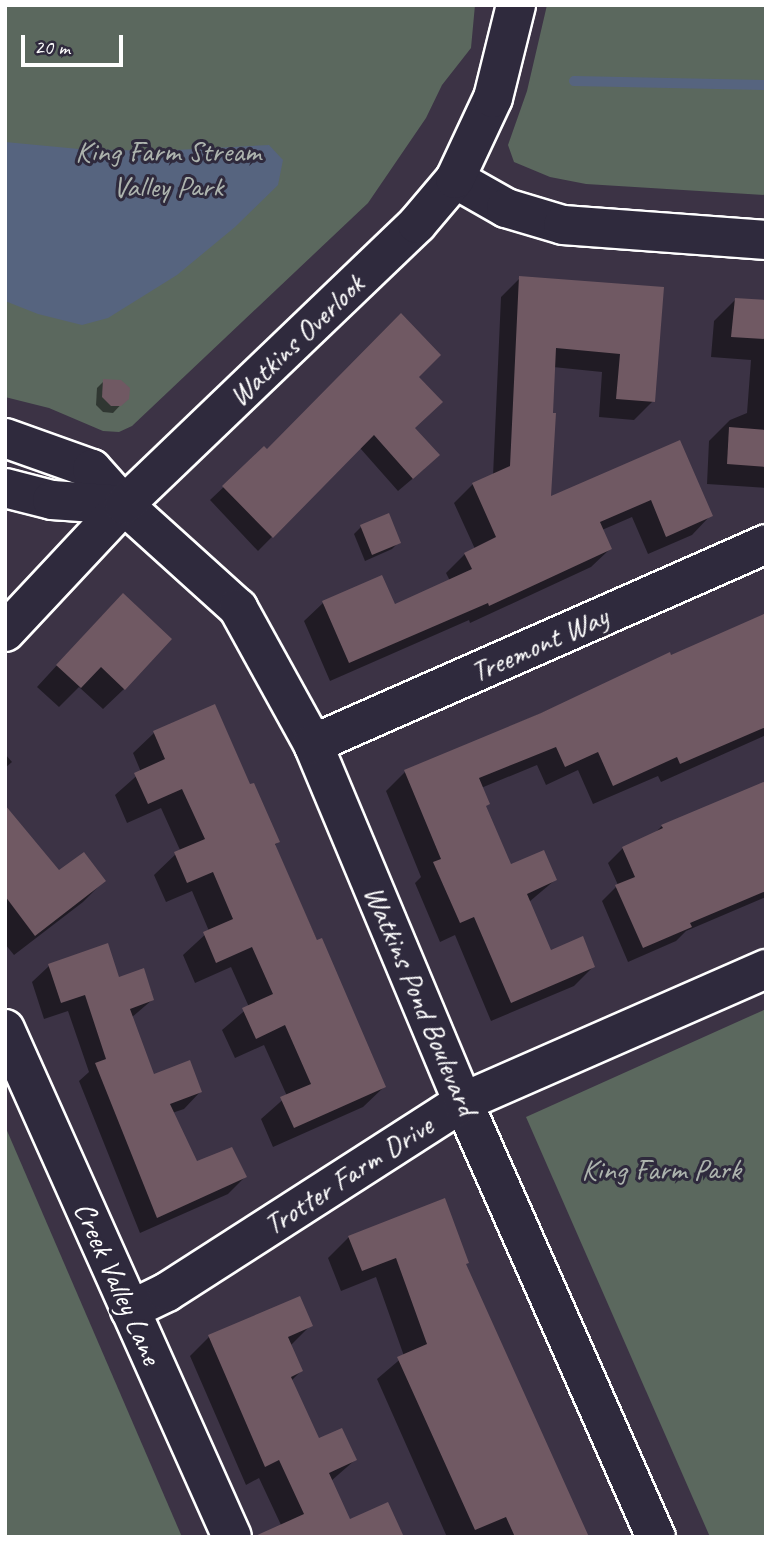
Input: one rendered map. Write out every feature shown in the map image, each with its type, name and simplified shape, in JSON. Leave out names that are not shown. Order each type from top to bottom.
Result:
[{"type":"street","name":"Watkins Overlook","points":[[5,632],[124,505],[418,224],[455,179],[493,98],[516,5]]},
{"type":"street","points":[[455,179],[506,208],[564,225],[766,240]]},
{"type":"street","name":"Watkins Pond Boulevard","points":[[5,438],[92,469],[124,505],[239,608],[313,744],[463,1102],[656,1537]]},
{"type":"street","points":[[5,488],[52,500],[124,505]]},
{"type":"street","name":"Treemont Way","points":[[313,744],[766,544]]},
{"type":"street","name":"Trotter Farm Drive","points":[[130,1310],[178,1284],[463,1102],[766,969]]},
{"type":"street","name":"Creek Valley Lane","points":[[5,1029],[232,1537]]},
{"type":"green space","name":"King Farm Stream Valley Park","points":[[5,5],[475,5],[471,48],[442,85],[426,118],[368,203],[132,426],[119,432],[103,431],[49,408],[5,397]]},
{"type":"green space","points":[[547,5],[766,5],[766,195],[586,184],[550,177],[514,162],[508,145],[527,91]]},
{"type":"green space","name":"King Farm Park","points":[[766,1009],[766,1537],[710,1537],[526,1117]]},
{"type":"green space","points":[[5,1126],[182,1537],[5,1537]]},
{"type":"water","points":[[5,142],[79,149],[157,151],[269,145],[283,160],[278,185],[235,227],[177,275],[108,318],[82,325],[38,314],[5,301]]},
{"type":"building","points":[[519,276],[664,287],[655,402],[616,399],[620,354],[556,348],[553,413],[556,413],[551,496],[680,440],[713,516],[666,537],[651,500],[600,522],[612,549],[489,606],[488,603],[349,663],[322,601],[382,575],[395,604],[472,569],[464,553],[496,537],[472,483],[510,466]]},
{"type":"building","points":[[735,298],[766,300],[766,339],[731,337]]},
{"type":"building","points":[[401,313],[441,355],[419,377],[443,402],[415,428],[440,455],[413,479],[374,435],[273,538],[222,486],[264,446],[267,449]]},
{"type":"building","points":[[103,379],[121,380],[130,388],[129,399],[121,406],[111,406],[102,397]]},
{"type":"building","points":[[729,427],[766,430],[766,467],[727,464]]},
{"type":"building","points":[[389,513],[401,543],[372,555],[360,525]]},
{"type":"building","points":[[123,593],[172,639],[125,690],[101,667],[81,688],[56,665]]},
{"type":"building","points":[[766,613],[766,727],[680,764],[677,757],[613,786],[598,752],[565,767],[556,747],[479,778],[490,804],[486,806],[511,864],[544,850],[557,880],[527,894],[551,950],[583,936],[595,967],[511,1003],[474,917],[460,923],[433,862],[441,859],[404,770],[541,713],[670,652],[671,655]]},
{"type":"building","points":[[215,704],[250,784],[254,783],[280,842],[275,844],[317,940],[322,938],[386,1087],[294,1128],[280,1097],[311,1084],[285,1025],[256,1039],[242,1008],[273,994],[252,947],[216,963],[203,932],[233,919],[213,872],[187,883],[174,852],[205,839],[182,789],[148,804],[134,773],[165,759],[153,731]]},
{"type":"building","points":[[766,781],[766,891],[690,923],[692,927],[643,948],[615,885],[635,877],[622,847],[663,828],[661,825]]},
{"type":"building","points":[[5,805],[59,870],[84,852],[106,881],[35,936],[5,896]]},
{"type":"building","points":[[108,943],[119,977],[144,968],[154,1000],[130,1009],[154,1074],[190,1060],[202,1092],[170,1104],[197,1161],[232,1147],[247,1177],[157,1218],[95,1063],[106,1059],[85,995],[61,1003],[48,964]]},
{"type":"building","points":[[445,1198],[469,1263],[466,1264],[589,1537],[515,1537],[506,1517],[475,1530],[397,1357],[427,1344],[396,1258],[362,1271],[348,1236]]},
{"type":"building","points":[[300,1296],[313,1326],[288,1337],[303,1371],[291,1377],[319,1438],[342,1428],[357,1460],[329,1473],[350,1519],[388,1502],[404,1537],[253,1537],[304,1514],[279,1460],[265,1467],[208,1335]]},
{"type":"waterway","points":[[574,81],[766,85]]}]
